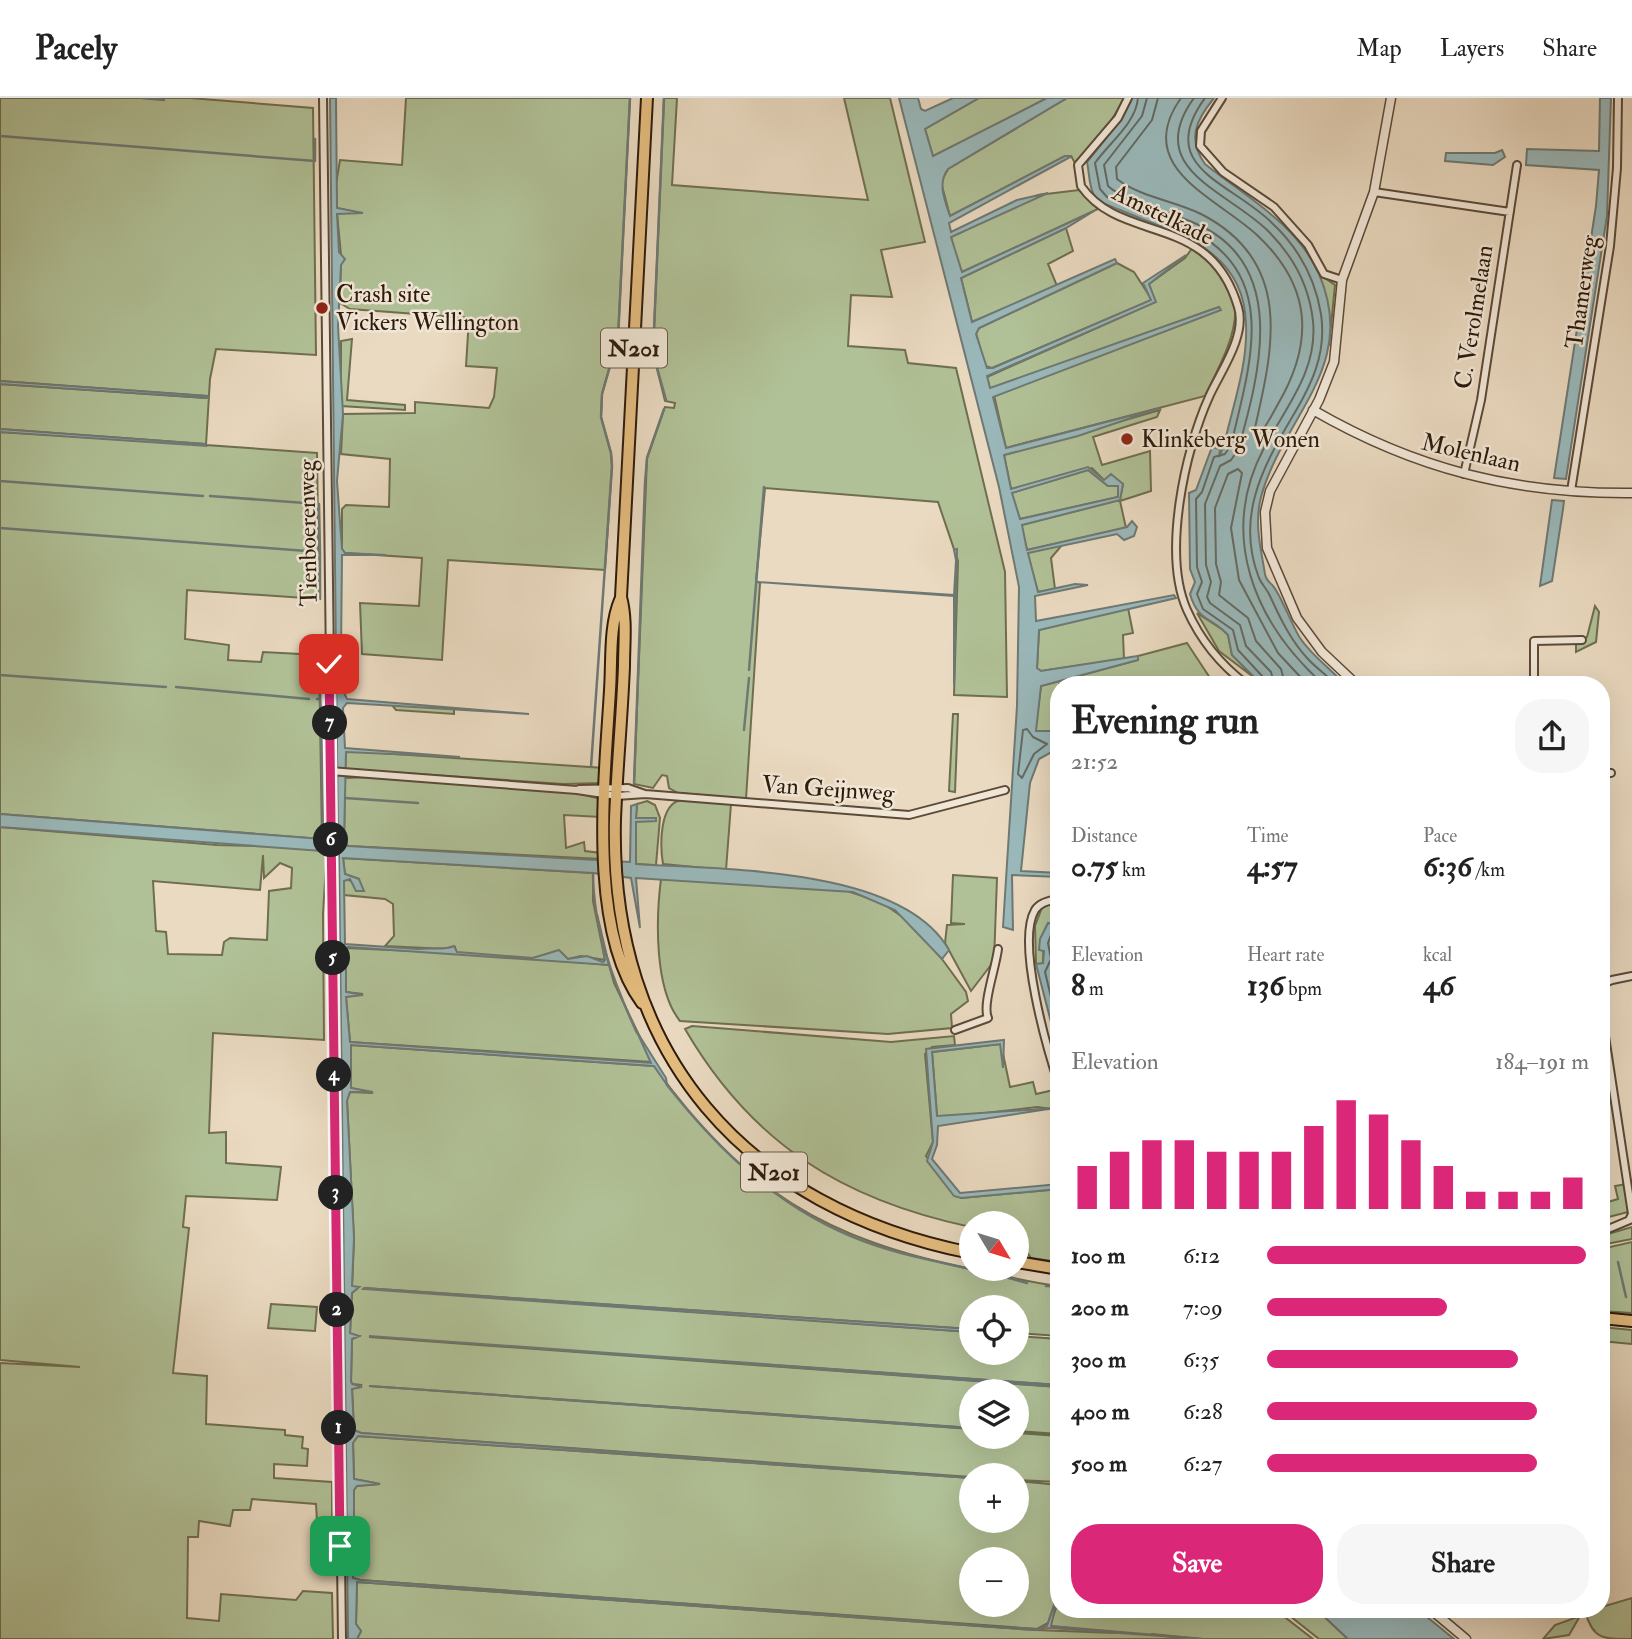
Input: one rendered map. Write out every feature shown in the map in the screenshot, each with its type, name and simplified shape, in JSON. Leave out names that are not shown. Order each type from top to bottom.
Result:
[{"type":"main road","name":"N201","points":[[647,98],[621,597],[614,631],[609,858],[611,884],[643,1005],[667,1053],[696,1095],[732,1136],[775,1173],[821,1202],[872,1226],[959,1250]]},
{"type":"main road","points":[[1029,1264],[1050,1268]]},
{"type":"main road","points":[[1610,1319],[1632,1321]]},
{"type":"street","name":"Tienboerenweg","points":[[323,98],[342,1639]]},
{"type":"street","name":"Amstelkade","points":[[1128,98],[1118,118],[1078,165],[1081,187],[1106,210],[1156,228],[1210,257],[1229,283],[1240,311],[1236,340],[1202,411],[1181,487],[1178,556],[1186,610],[1220,662],[1237,676]]},
{"type":"street","points":[[1222,98],[1207,118],[1200,146],[1223,172],[1273,207],[1308,245],[1324,274],[1342,281]]},
{"type":"street","points":[[1348,676],[1322,652],[1303,627],[1286,597],[1267,548],[1265,512],[1270,491],[1313,410],[1334,362],[1342,281],[1374,192],[1391,98]]},
{"type":"street","name":"Thamerweg","points":[[1572,491],[1609,246],[1616,168],[1618,98]]},
{"type":"street","name":"C. Verolmelaan","points":[[1464,474],[1481,400],[1517,165]]},
{"type":"street","points":[[1374,192],[1510,212]]},
{"type":"street","name":"Molenlaan","points":[[1313,410],[1382,448],[1489,481],[1572,491],[1632,493]]},
{"type":"street","points":[[1534,676],[1534,642],[1582,640]]},
{"type":"street","name":"Van Geijnweg","points":[[333,771],[909,815],[1005,790]]},
{"type":"street","points":[[1050,900],[1036,910],[1028,946],[1050,1045]]},
{"type":"street","points":[[955,1030],[988,1018],[985,1001],[995,975],[998,948]]},
{"type":"street","points":[[1610,981],[1632,976]]},
{"type":"street","points":[[1610,1069],[1632,1213],[1631,1218],[1622,1226],[1610,1229]]},
{"type":"street","points":[[1441,1618],[1466,1639]]},
{"type":"green space","points":[[0,98],[190,98],[313,108],[316,355],[216,349],[210,379],[206,445],[317,453],[319,599],[187,590],[185,639],[229,645],[228,660],[261,662],[263,652],[319,655],[322,839],[0,814],[0,432],[205,444],[0,429],[0,384],[205,398],[207,396],[0,381]]},
{"type":"green space","points":[[406,98],[630,98],[618,338],[602,394],[601,417],[612,466],[605,570],[448,560],[442,660],[362,654],[360,603],[419,606],[422,558],[345,553],[342,549],[342,509],[346,505],[389,507],[390,459],[341,454],[343,414],[415,413],[415,402],[489,408],[494,397],[497,368],[466,366],[469,318],[350,309],[340,303],[341,255],[337,213],[350,211],[337,208],[336,184],[340,160],[402,165]]},
{"type":"green space","points":[[664,98],[677,98],[672,185],[868,200],[844,98],[890,98],[925,242],[881,250],[892,297],[851,295],[848,346],[905,350],[908,363],[956,368],[1005,572],[1007,697],[954,695],[958,561],[938,502],[765,488],[756,581],[760,583],[746,799],[678,793],[669,788],[667,776],[662,775],[653,788],[634,784],[647,458],[665,407],[674,408],[675,403],[665,401],[653,353]]},
{"type":"green space","points":[[979,98],[1047,98],[933,157],[925,129]]},
{"type":"green space","points":[[1067,98],[1125,98],[1103,134],[1075,163],[1071,156],[1065,156],[950,216],[941,182],[948,169]]},
{"type":"green space","points":[[1079,190],[1098,209],[962,272],[959,269],[951,237],[1038,195]]},
{"type":"green space","points":[[1066,228],[1073,251],[1048,264],[1057,286],[972,322],[961,278]]},
{"type":"green space","points":[[1193,247],[1214,264],[1228,282],[1234,299],[1235,317],[1231,335],[1205,396],[1006,448],[994,395],[1220,310],[1219,307],[990,389],[987,377],[1155,302],[1149,284],[1185,258]]},
{"type":"green space","points":[[1117,263],[1134,272],[1152,300],[992,368],[985,366],[976,333],[979,328]]},
{"type":"green space","points":[[1319,274],[1335,285],[1329,346],[1329,323]]},
{"type":"green space","points":[[352,339],[347,400],[405,405],[405,410],[341,406],[341,341]]},
{"type":"green space","points":[[1160,410],[1157,417],[1093,437],[1102,465],[1150,451],[1151,491],[1120,501],[1126,528],[1027,550],[1021,525],[1120,500],[1123,484],[1104,480],[1092,468],[1011,489],[1004,455]]},
{"type":"green space","points":[[1088,470],[1108,486],[1118,485],[1118,497],[1020,519],[1011,493]]},
{"type":"green space","points":[[1062,545],[1051,558],[1055,589],[1038,592],[1027,553]]},
{"type":"green space","points":[[1595,606],[1599,612],[1596,642],[1576,652],[1576,642],[1587,637]]},
{"type":"green space","points":[[1128,608],[1133,633],[1123,635],[1124,659],[1041,671],[1037,669],[1039,630]]},
{"type":"green space","points":[[1197,613],[1228,635],[1232,655],[1253,676],[1219,651]]},
{"type":"green space","points":[[1187,643],[1209,676],[1078,676],[1138,660],[1138,656]]},
{"type":"green space","points":[[1050,684],[1050,731],[1035,731],[1041,686]]},
{"type":"green space","points":[[391,704],[454,709],[454,714],[396,710]]},
{"type":"green space","points":[[953,714],[958,714],[955,792],[949,791]]},
{"type":"green space","points":[[346,752],[604,768],[603,783],[563,784],[345,769]]},
{"type":"green space","points":[[375,777],[572,792],[601,799],[601,817],[564,815],[566,848],[584,842],[585,851],[601,853],[601,859],[348,846],[344,841],[345,778]]},
{"type":"green space","points":[[681,800],[731,804],[726,870],[663,864],[661,847],[665,817],[668,809]]},
{"type":"green space","points":[[647,801],[655,805],[660,818],[656,865],[635,864],[636,821],[656,821],[656,818],[636,818],[637,804]]},
{"type":"green space","points":[[0,827],[217,845],[327,848],[323,914],[324,1040],[213,1033],[209,1133],[226,1132],[226,1163],[281,1167],[277,1200],[186,1196],[183,1227],[189,1228],[173,1373],[207,1376],[206,1424],[285,1430],[285,1435],[303,1437],[302,1448],[308,1449],[307,1466],[274,1464],[274,1478],[332,1482],[332,1541],[318,1539],[316,1504],[252,1499],[250,1510],[233,1510],[230,1526],[199,1521],[198,1537],[188,1537],[187,1618],[219,1621],[221,1594],[296,1600],[303,1591],[332,1593],[333,1639],[0,1639],[0,1363],[80,1367],[0,1360]],"holes":[[[263,855],[264,878],[280,863],[292,868],[291,888],[269,891],[267,940],[230,938],[224,942],[222,955],[168,954],[166,932],[156,931],[153,881],[260,890]]]},
{"type":"green space","points":[[343,858],[593,873],[593,901],[605,960],[581,956],[568,959],[559,951],[533,958],[609,965],[614,983],[652,1062],[350,1042],[346,997],[363,994],[346,992],[346,948],[456,953],[455,947],[446,949],[385,946],[394,936],[393,904],[385,899],[344,895],[344,881],[347,879],[359,886],[359,879],[345,874]]},
{"type":"green space","points":[[953,875],[997,878],[994,961],[971,991],[945,943],[947,925],[965,924],[951,923]]},
{"type":"green space","points":[[661,879],[844,890],[881,902],[911,923],[942,959],[966,992],[968,1001],[951,1014],[952,1028],[888,1034],[680,1021],[665,991],[661,972],[658,913]]},
{"type":"green space","points":[[1050,904],[1050,928],[1044,936],[1043,964],[1036,964],[1035,926],[1043,905]]},
{"type":"green space","points":[[692,1026],[891,1042],[954,1036],[955,1045],[932,1047],[925,1054],[933,1142],[926,1156],[961,1198],[1050,1190],[1050,1261],[1031,1258],[1029,1255],[1029,1211],[959,1211],[959,1224],[882,1201],[842,1183],[805,1161],[771,1135],[740,1105],[711,1069],[685,1029]]},
{"type":"green space","points":[[1001,1044],[1010,1087],[1033,1082],[1036,1094],[1050,1091],[1050,1109],[1037,1107],[941,1118],[937,1116],[932,1052]]},
{"type":"green space","points":[[351,1045],[654,1066],[687,1109],[721,1146],[756,1178],[792,1204],[831,1225],[875,1243],[959,1266],[959,1281],[1027,1281],[1050,1285],[1050,1335],[1029,1334],[1029,1295],[959,1295],[959,1328],[364,1288],[959,1331],[959,1365],[1029,1365],[1029,1337],[1050,1338],[1050,1384],[1029,1383],[1029,1379],[973,1379],[369,1337],[959,1380],[959,1428],[369,1386],[959,1428],[959,1449],[1029,1449],[1029,1434],[1050,1435],[1050,1482],[1029,1481],[1029,1463],[959,1463],[959,1476],[361,1433],[354,1430],[352,1389],[362,1385],[352,1384],[351,1381],[352,1339],[359,1336],[350,1334],[352,1293],[359,1287],[352,1287],[354,1240],[347,1100],[350,1092],[373,1093],[351,1088]]},
{"type":"green space","points":[[1632,1183],[1632,1211],[1610,1217],[1610,1201],[1618,1199],[1615,1186]]},
{"type":"green space","points":[[1632,1227],[1632,1239],[1610,1243],[1610,1233]]},
{"type":"green space","points":[[1632,1242],[1632,1313],[1610,1312],[1610,1247]]},
{"type":"green space","points":[[271,1304],[317,1307],[315,1331],[268,1328]]},
{"type":"green space","points":[[1610,1328],[1632,1330],[1632,1344],[1610,1342]]},
{"type":"green space","points":[[1029,1385],[1050,1386],[1050,1433],[1029,1432]]},
{"type":"green space","points":[[357,1436],[959,1477],[959,1533],[1029,1533],[1029,1482],[1050,1484],[1050,1617],[1048,1623],[1037,1629],[360,1580],[353,1578],[353,1540],[362,1530],[354,1525],[354,1490],[357,1486],[380,1484],[354,1479],[353,1442]]},
{"type":"green space","points":[[357,1582],[1035,1630],[1116,1633],[1050,1626],[1053,1618],[1286,1618],[1313,1639],[1203,1639],[1151,1634],[1186,1639],[357,1639],[361,1631],[356,1624]]},
{"type":"green space","points":[[1632,1598],[1632,1639],[1606,1638],[1592,1628],[1588,1618],[1610,1618],[1610,1605]]},
{"type":"green space","points":[[1293,1618],[1326,1618],[1348,1639],[1319,1639]]},
{"type":"green space","points":[[1579,1618],[1569,1635],[1543,1639],[1555,1625]]},
{"type":"water","points":[[330,98],[336,98],[337,208],[363,213],[337,214],[339,252],[345,259],[341,265],[338,326],[343,414],[337,481],[342,549],[345,553],[386,555],[342,555],[341,652],[346,652],[342,669],[345,695],[347,699],[529,714],[347,703],[343,708],[345,748],[460,757],[346,752],[344,841],[348,846],[630,862],[631,806],[637,804],[636,818],[656,818],[656,821],[636,822],[636,864],[760,872],[851,887],[892,902],[926,922],[949,950],[942,959],[895,910],[853,892],[636,878],[640,928],[631,878],[593,873],[343,858],[345,874],[359,879],[364,891],[356,891],[350,879],[344,881],[345,944],[418,949],[454,946],[457,952],[533,958],[559,950],[568,959],[587,956],[603,962],[605,960],[597,914],[609,965],[348,947],[346,992],[363,995],[346,997],[350,1042],[651,1063],[637,1032],[666,1078],[667,1085],[654,1066],[351,1045],[351,1088],[373,1092],[350,1092],[347,1101],[354,1237],[352,1286],[359,1287],[352,1293],[350,1333],[359,1336],[352,1339],[351,1381],[352,1384],[362,1387],[352,1389],[354,1430],[361,1433],[959,1477],[358,1436],[353,1443],[354,1479],[380,1484],[357,1486],[354,1490],[354,1525],[362,1533],[357,1534],[353,1540],[347,1540],[339,855],[335,849],[327,848],[322,851],[0,827],[0,814],[322,839],[328,844],[338,842]]},
{"type":"water","points":[[899,98],[918,98],[921,109],[925,111],[953,98],[979,98],[925,129],[933,156],[1047,98],[1067,98],[948,169],[943,180],[943,192],[950,216],[1065,156],[1072,156],[949,223],[951,232],[1017,200],[1048,193],[951,237],[962,272],[1094,211],[1066,228],[961,278],[972,322],[1115,259],[1117,263],[979,328],[976,334],[987,368],[993,368],[1151,300],[1143,283],[1186,255],[1149,284],[1156,302],[987,376],[990,388],[1219,307],[1221,310],[993,397],[1006,448],[1160,408],[1078,436],[1004,455],[1011,489],[1088,467],[1104,480],[1111,474],[1123,484],[1120,500],[1022,525],[1027,550],[1127,527],[1132,521],[1137,527],[1134,536],[1124,540],[1117,534],[1028,553],[1038,592],[1075,584],[1088,585],[1035,596],[1036,621],[1174,595],[1176,598],[1039,630],[1037,668],[1041,671],[1138,656],[1138,660],[1078,676],[1050,676],[1050,684],[1041,686],[1036,731],[1050,731],[1050,753],[1039,759],[1030,783],[1021,871],[1050,873],[1050,877],[1012,875],[1013,930],[1003,927],[1017,706],[1019,587],[999,487]],"holes":[[[1088,470],[1108,486],[1118,486],[1118,497],[1020,519],[1012,493]]]},
{"type":"water","points":[[1132,98],[1214,98],[1198,122],[1195,138],[1199,155],[1205,164],[1284,225],[1309,256],[1319,274],[1329,307],[1330,337],[1324,364],[1271,468],[1261,497],[1258,527],[1266,578],[1305,644],[1336,676],[1253,676],[1232,655],[1228,635],[1201,615],[1193,603],[1190,594],[1195,582],[1190,569],[1189,493],[1196,490],[1212,447],[1220,449],[1219,457],[1224,445],[1242,369],[1246,324],[1242,298],[1233,278],[1220,261],[1203,247],[1163,227],[1105,204],[1093,193],[1087,162],[1120,121]]},
{"type":"water","points":[[1600,98],[1611,98],[1607,216],[1566,479],[1554,478],[1596,206],[1599,170],[1526,165],[1527,149],[1599,151]]},
{"type":"water","points":[[1502,150],[1505,157],[1493,165],[1445,161],[1446,153],[1495,153]]},
{"type":"water","points":[[0,381],[208,396],[208,398],[0,384]]},
{"type":"water","points":[[0,429],[205,444],[206,446],[0,432]]},
{"type":"water","points":[[1552,500],[1564,501],[1563,509],[1552,581],[1540,586]]},
{"type":"water","points":[[957,549],[954,685],[954,596],[757,582],[954,595],[954,550]]},
{"type":"water","points":[[1048,923],[1050,1018],[1036,964],[1043,963],[1044,951],[1039,950],[1040,939]]},
{"type":"water","points":[[1004,1040],[1003,1068],[1000,1044],[932,1052],[937,1116],[1050,1108],[938,1126],[937,1145],[932,1159],[960,1193],[1050,1185],[1050,1190],[961,1198],[954,1196],[927,1161],[933,1142],[926,1049]]},
{"type":"water","points":[[363,1289],[959,1328],[959,1331]]},
{"type":"water","points":[[369,1336],[975,1379],[959,1380]]},
{"type":"water","points":[[1029,1383],[1050,1384],[1050,1386]]},
{"type":"water","points":[[369,1386],[958,1427],[959,1428]]},
{"type":"water","points":[[347,1546],[352,1547],[353,1578],[360,1580],[1037,1629],[1047,1626],[1050,1617],[1053,1618],[1051,1626],[1203,1639],[1050,1628],[1035,1630],[357,1582],[356,1624],[361,1631],[357,1639],[348,1639]]},
{"type":"water","points":[[1326,1618],[1428,1618],[1454,1639],[1348,1639]]},
{"type":"waterway","points":[[142,98],[164,100]]},
{"type":"waterway","points":[[591,767],[612,466],[601,417],[602,394],[618,338],[630,98]]},
{"type":"waterway","points":[[664,98],[653,353],[666,400]]},
{"type":"waterway","points":[[0,136],[315,161],[315,139]]},
{"type":"waterway","points":[[634,784],[645,483],[647,458],[664,409]]},
{"type":"waterway","points":[[0,481],[203,496]]},
{"type":"waterway","points":[[749,670],[764,487]]},
{"type":"waterway","points":[[210,496],[319,504],[320,552]]},
{"type":"waterway","points":[[0,528],[320,552],[320,599]]},
{"type":"waterway","points":[[319,644],[320,660]]},
{"type":"waterway","points":[[320,668],[320,699]]},
{"type":"waterway","points":[[0,675],[166,687]]},
{"type":"waterway","points":[[744,730],[749,678]]},
{"type":"waterway","points":[[176,687],[309,699]]},
{"type":"waterway","points":[[317,699],[320,699],[321,712]]},
{"type":"waterway","points":[[321,721],[323,826]]},
{"type":"waterway","points":[[345,798],[418,803]]},
{"type":"waterway","points":[[322,839],[323,834]]},
{"type":"waterway","points":[[593,873],[597,915],[606,955],[637,1033]]},
{"type":"waterway","points":[[667,1085],[731,1156],[781,1197],[807,1214],[886,1249],[1027,1283]]},
{"type":"waterway","points":[[1618,1262],[1626,1297]]},
{"type":"place","name":"Crash site Vickers Wellington","points":[[322,308]]},
{"type":"place","name":"Klinkeberg Wonen","points":[[1127,439]]},
{"type":"route","points":[[329,664],[340,1546]]}]
